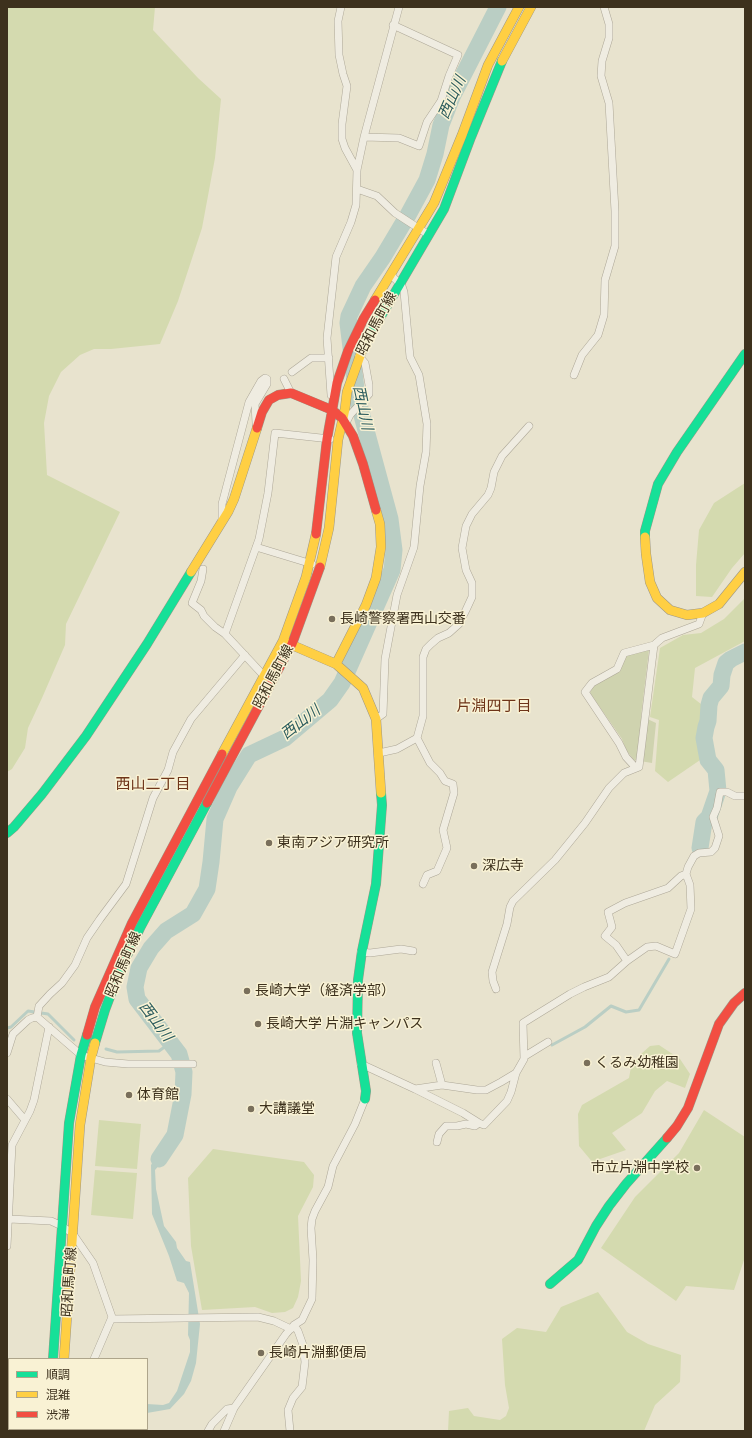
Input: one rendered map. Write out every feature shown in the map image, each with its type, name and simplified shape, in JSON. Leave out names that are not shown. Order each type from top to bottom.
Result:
[{"type":"main road","name":"昭和馬町線","points":[[287,642],[310,563],[318,526],[327,439],[337,383],[348,351],[356,333],[391,275],[416,225],[434,203],[447,175],[488,65],[519,7]]},
{"type":"main road","name":"昭和馬町線","points":[[64,1358],[80,1125],[91,1058],[105,1010],[117,977],[140,928],[287,642],[320,566],[329,528],[338,440],[346,416],[347,392],[359,356],[365,342],[444,209],[498,69],[531,7]]},
{"type":"main road","points":[[745,354],[676,452],[658,484],[645,531],[646,554],[650,582],[657,598],[670,610],[687,614],[702,614],[719,604],[745,572]]},
{"type":"main road","points":[[7,833],[14,827],[42,794],[86,736],[147,644],[222,521],[234,498],[262,412],[269,400],[278,395],[291,393],[346,416],[363,464],[380,524],[381,547],[376,578],[366,605],[336,664]]},
{"type":"main road","points":[[287,642],[336,664],[363,688],[376,719],[382,805],[376,884],[361,952],[358,980],[356,1033],[366,1090],[365,1099]]},
{"type":"main road","name":"昭和馬町線","points":[[53,1358],[69,1123],[81,1055],[95,1007],[132,923],[268,679]]},
{"type":"main road","points":[[550,1284],[578,1260],[596,1226],[609,1206],[626,1184],[677,1126],[688,1108],[719,1024],[734,1003],[745,993]]},
{"type":"street","points":[[341,7],[338,21],[339,55],[347,86],[342,124],[342,139],[345,148],[358,170]]},
{"type":"street","points":[[332,410],[327,338],[336,257],[351,222],[356,205],[358,170],[364,137],[399,7]]},
{"type":"street","points":[[574,375],[582,355],[598,335],[604,315],[605,280],[615,246],[615,211],[609,105],[601,76],[602,61],[609,38],[609,24],[604,7]]},
{"type":"street","points":[[364,137],[399,138],[419,146],[427,122],[441,101],[458,55],[394,25]]},
{"type":"street","points":[[357,189],[377,196],[397,214],[416,225],[429,235]]},
{"type":"street","points":[[376,719],[383,714],[385,659],[397,595],[414,546],[417,509],[426,452],[427,424],[420,375],[410,357],[404,292],[400,283],[391,275]]},
{"type":"street","points":[[346,416],[369,394],[365,363],[359,356]]},
{"type":"street","points":[[292,372],[311,358],[328,358]]},
{"type":"street","points":[[222,521],[222,504],[249,402],[260,381],[265,378],[267,379],[267,384],[255,404],[256,427]]},
{"type":"street","points":[[284,378],[291,393]]},
{"type":"street","points":[[379,753],[397,749],[417,738],[424,716],[422,666],[426,649],[438,638],[449,633],[459,624],[472,597],[472,583],[466,570],[462,548],[466,526],[472,514],[488,494],[491,488],[494,472],[502,456],[529,426]]},
{"type":"street","points":[[225,634],[256,547],[268,493],[275,433],[338,440]]},
{"type":"street","points":[[256,547],[320,566]]},
{"type":"street","points":[[203,569],[201,580],[192,604],[201,610],[204,616],[225,634],[268,679]]},
{"type":"street","points":[[636,768],[626,757],[619,743],[585,692],[592,683],[617,669],[624,653],[654,645],[662,638],[699,624],[702,614]]},
{"type":"street","points":[[496,989],[492,972],[513,901],[555,860],[585,823],[609,788],[624,773],[639,767],[654,645]]},
{"type":"street","points":[[7,1053],[13,1034],[28,1020],[37,1015],[39,1006],[62,983],[75,965],[87,938],[126,884],[153,798],[168,770],[173,752],[191,719],[245,655]]},
{"type":"street","points":[[417,738],[430,763],[440,773],[444,781],[453,784],[454,793],[443,830],[447,848],[437,871],[427,875],[423,884]]},
{"type":"street","points":[[361,1064],[415,1089],[484,1125],[507,1101],[516,1073],[524,1059],[523,1023],[570,994],[609,977],[647,947],[656,946],[674,954],[691,909],[690,885],[686,874],[694,856],[699,853],[711,852],[715,848],[719,836],[713,817],[717,808],[720,792],[727,792],[735,796],[745,796]]},
{"type":"street","points":[[628,961],[616,946],[605,936],[612,927],[608,912],[625,903],[668,888],[681,876],[686,874]]},
{"type":"street","points":[[361,952],[370,953],[401,949],[412,951]]},
{"type":"street","points":[[37,1015],[49,1028],[81,1055],[105,1062],[193,1064]]},
{"type":"street","points":[[7,1246],[12,1145],[30,1111],[34,1100],[49,1028]]},
{"type":"street","points":[[525,1056],[548,1042]]},
{"type":"street","points":[[436,1063],[442,1085]]},
{"type":"street","points":[[415,1089],[442,1085],[486,1090],[516,1073]]},
{"type":"street","points":[[7,1099],[25,1120]]},
{"type":"street","points":[[224,1431],[234,1408],[292,1327],[302,1320],[312,1299],[312,1219],[328,1187],[333,1166],[344,1143],[356,1124],[365,1099]]},
{"type":"street","points":[[437,1142],[439,1134],[446,1126],[466,1124],[475,1126],[479,1123]]},
{"type":"street","points":[[9,1219],[52,1221],[62,1226],[73,1234],[94,1263],[112,1319],[94,1358]]},
{"type":"street","points":[[112,1319],[258,1317],[298,1330],[303,1345],[305,1362],[302,1387],[292,1398],[288,1410],[290,1431]]},
{"type":"street","points":[[208,1431],[212,1424],[227,1408],[234,1408]]},
{"type":"green space","points":[[7,7],[155,7],[153,30],[198,78],[221,99],[215,158],[202,228],[178,301],[160,344],[111,349],[94,349],[80,355],[61,372],[49,396],[44,423],[47,475],[120,512],[66,624],[65,645],[28,728],[25,748],[12,769],[7,772]]},
{"type":"green space","points":[[745,483],[745,553],[732,568],[712,597],[696,596],[696,565],[699,530],[714,503]]},
{"type":"green space","points":[[745,598],[745,641],[695,668],[692,697],[706,708],[700,744],[703,758],[668,782],[655,771],[659,720],[650,717],[660,648],[683,635],[701,633],[724,619]]},
{"type":"green space","points":[[649,650],[641,716],[656,723],[652,763],[634,760],[626,750],[622,739],[590,693],[593,686],[619,672],[625,655]]},
{"type":"green space","points":[[659,1045],[680,1059],[690,1074],[685,1088],[667,1081],[655,1091],[642,1113],[612,1133],[626,1150],[600,1159],[594,1164],[579,1146],[578,1114],[582,1105],[629,1078],[631,1067],[641,1054],[650,1046]]},
{"type":"green space","name":"市立片淵中学校","points":[[704,1110],[745,1137],[745,1257],[734,1290],[686,1286],[676,1301],[601,1248],[635,1197],[679,1153]]},
{"type":"green space","points":[[99,1120],[141,1124],[137,1169],[95,1166]]},
{"type":"green space","points":[[213,1149],[304,1162],[314,1175],[313,1187],[298,1216],[301,1281],[298,1297],[293,1308],[285,1312],[272,1313],[255,1307],[202,1310],[191,1246],[188,1178]]},
{"type":"green space","points":[[95,1170],[137,1173],[133,1219],[91,1215]]},
{"type":"green space","points":[[598,1292],[627,1332],[648,1344],[681,1355],[680,1382],[655,1405],[644,1431],[448,1431],[449,1411],[468,1408],[474,1416],[500,1420],[506,1416],[509,1408],[505,1385],[502,1339],[517,1328],[546,1332],[561,1307]]},
{"type":"shaded area","points":[[167,1139],[176,1142],[170,1153],[155,1170],[156,1189],[164,1226],[176,1242],[177,1248],[186,1261],[190,1262],[200,1324],[196,1363],[191,1381],[184,1394],[170,1409],[148,1413],[148,1404],[163,1405],[169,1403],[177,1391],[190,1352],[190,1340],[188,1335],[189,1293],[184,1283],[177,1281],[169,1256],[152,1214],[151,1165]]},
{"type":"waterway","name":"西山川","points":[[159,1159],[175,1135],[183,1094],[184,1072],[179,1054],[137,999],[135,987],[139,968],[151,948],[166,931],[193,914],[207,889],[215,819],[229,787],[249,755],[285,738],[330,700],[342,683],[392,570],[394,550],[390,519],[357,397],[348,323],[349,316],[363,286],[383,257],[427,180],[435,154],[441,125],[452,97],[498,7]]},
{"type":"waterway","points":[[700,848],[704,822],[709,817],[718,791],[716,770],[708,760],[704,738],[708,721],[709,705],[711,698],[721,686],[722,675],[726,663],[745,652]]},
{"type":"waterway","points":[[552,1045],[585,1027],[611,1006],[626,1012],[639,1010],[669,959]]},
{"type":"waterway","points":[[7,1028],[11,1027],[28,1011],[48,1014],[74,1040]]},
{"type":"waterway","points":[[106,1049],[117,1052],[159,1051],[170,1043]]},
{"type":"traffic: fast","points":[[364,345],[444,209],[502,61]]},
{"type":"traffic: fast","points":[[645,537],[645,531],[658,484],[677,452],[745,354]]},
{"type":"traffic: fast","points":[[7,833],[14,827],[42,794],[86,736],[147,644],[191,572]]},
{"type":"traffic: fast","points":[[365,1099],[366,1091],[357,1033],[358,980],[362,951],[376,884],[382,805],[381,793]]},
{"type":"traffic: fast","points":[[95,1043],[105,1010],[120,970],[140,928],[207,803]]},
{"type":"traffic: fast","points":[[53,1358],[69,1123],[81,1055],[87,1035]]},
{"type":"traffic: fast","points":[[550,1284],[578,1260],[596,1226],[609,1206],[626,1184],[667,1138]]},
{"type":"traffic: slow","points":[[375,300],[434,203],[462,135],[488,65],[519,7]]},
{"type":"traffic: slow","points":[[502,61],[531,7]]},
{"type":"traffic: slow","points":[[320,567],[329,528],[338,440],[347,392],[364,345]]},
{"type":"traffic: slow","points":[[191,572],[228,512],[234,499],[257,428]]},
{"type":"traffic: slow","points":[[336,664],[366,605],[376,578],[381,547],[380,524],[376,510]]},
{"type":"traffic: slow","points":[[222,754],[283,641],[306,577],[316,534]]},
{"type":"traffic: slow","points":[[645,537],[650,582],[657,598],[670,610],[687,615],[703,613],[719,604],[745,572]]},
{"type":"traffic: slow","points":[[285,642],[336,664],[363,688],[376,719],[381,793]]},
{"type":"traffic: slow","points":[[64,1358],[80,1125],[91,1058],[95,1043]]},
{"type":"traffic: jam","points":[[316,534],[327,439],[337,383],[348,351],[364,318],[375,300]]},
{"type":"traffic: jam","points":[[257,428],[262,412],[269,400],[278,395],[291,393],[332,410],[342,418],[353,436],[363,464],[376,510]]},
{"type":"traffic: jam","points":[[207,803],[292,644],[320,567]]},
{"type":"traffic: jam","points":[[87,1035],[95,1007],[132,923],[222,754]]},
{"type":"traffic: jam","points":[[667,1138],[677,1126],[688,1108],[719,1024],[734,1003],[745,993]]},
{"type":"place","name":"長崎警察署西山交番","points":[[332,619]]},
{"type":"place","name":"東南アジア研究所","points":[[269,843]]},
{"type":"place","name":"深広寺","points":[[474,866]]},
{"type":"place","name":"長崎大学（経済学部）","points":[[247,991]]},
{"type":"place","name":"長崎大学 片淵キャンパス","points":[[258,1024]]},
{"type":"place","name":"くるみ幼稚園","points":[[587,1063]]},
{"type":"place","name":"体育館","points":[[129,1095]]},
{"type":"place","name":"大講議堂","points":[[251,1109]]},
{"type":"place","name":"市立片淵中学校","points":[[697,1168]]},
{"type":"place","name":"長崎片淵郵便局","points":[[261,1353]]},
{"type":"district","name":"片淵四丁目","points":[[494,707]]},
{"type":"district","name":"西山二丁目","points":[[153,785]]}]
